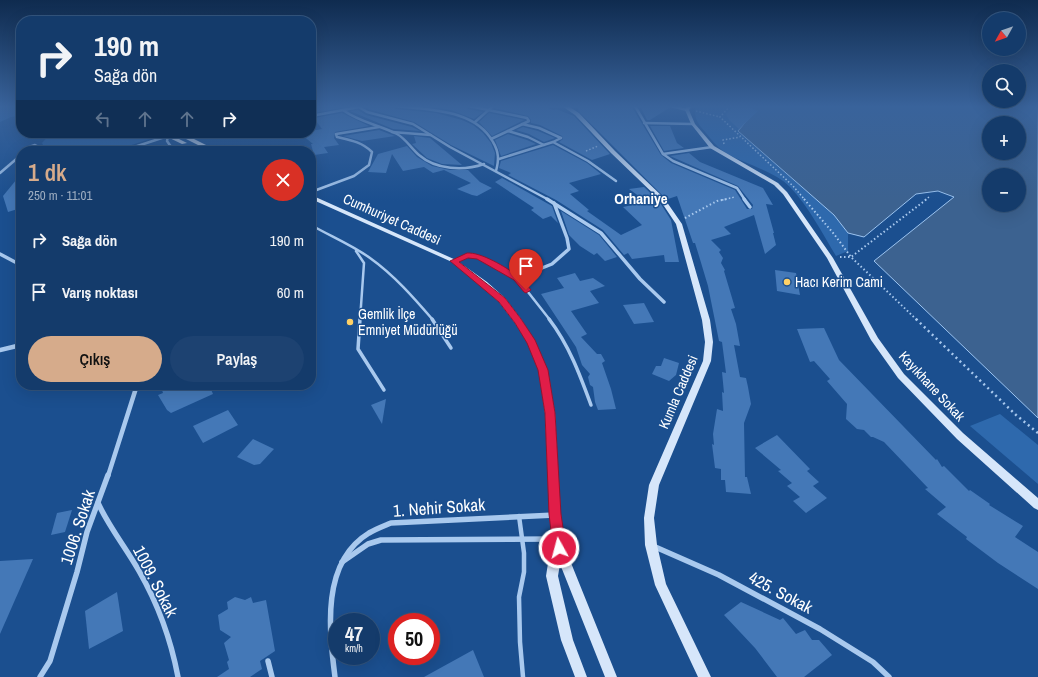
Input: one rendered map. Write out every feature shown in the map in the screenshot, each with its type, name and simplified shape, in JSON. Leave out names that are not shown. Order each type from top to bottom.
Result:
[{"type":"main road","points":[[173,138],[190,146]]},
{"type":"main road","points":[[188,138],[205,146]]},
{"type":"street","points":[[135,146],[155,138]]},
{"type":"street","points":[[316,190],[354,176],[369,165],[372,152],[368,148],[360,143],[339,138]]},
{"type":"street","points":[[402,138],[423,159],[432,162],[463,169],[474,168],[484,164]]},
{"type":"street","points":[[437,138],[536,192],[601,233],[640,279],[664,302]]},
{"type":"street","points":[[494,138],[491,139],[495,145],[499,159],[496,171]]},
{"type":"street","points":[[531,138],[544,145]]},
{"type":"street","points":[[499,159],[553,142],[560,138]]},
{"type":"street","name":"Kumla Caddesi","points":[[600,138],[662,199],[679,224],[706,320],[709,350],[707,361],[654,485],[649,518],[651,545],[661,585],[705,677]]},
{"type":"street","points":[[654,138],[656,144],[663,154],[673,161],[737,188],[750,207]]},
{"type":"street","name":"Kayıkhane Sokak","points":[[704,138],[712,147],[776,184],[785,193],[830,258],[875,340],[901,376],[960,436],[1038,506]]},
{"type":"street","points":[[553,142],[577,154],[616,181]]},
{"type":"street","points":[[663,154],[712,147]]},
{"type":"street","points":[[0,173],[16,159]]},
{"type":"street","name":"Cumhuriyet Caddesi","points":[[316,199],[454,261],[502,300],[518,321],[532,342],[543,370],[550,413],[555,514],[559,543]]},
{"type":"street","points":[[517,278],[546,268],[561,259],[569,249],[567,238],[554,203]]},
{"type":"street","points":[[0,254],[16,262]]},
{"type":"street","points":[[0,350],[16,346]]},
{"type":"street","name":"1006. Sokak","points":[[40,677],[50,661],[77,572],[87,532],[135,390]]},
{"type":"street","name":"1009. Sokak","points":[[98,503],[107,522],[140,572],[160,614],[174,655],[178,677]]},
{"type":"street","name":"1. Nehir Sokak","points":[[335,677],[332,654],[330,611],[334,584],[340,563],[351,548],[367,534],[379,527],[391,523],[555,514]]},
{"type":"street","name":"1. Nehir Sokak","points":[[340,563],[368,544],[381,540],[522,539],[559,543]]},
{"type":"street","points":[[559,543],[552,576],[567,640],[581,677]]},
{"type":"street","points":[[559,543],[611,677]]},
{"type":"street","name":"425. Sokak","points":[[651,545],[718,575],[820,629],[873,662],[889,677]]},
{"type":"street","points":[[268,661],[272,677]]},
{"type":"lane","points":[[316,228],[369,257],[400,283],[433,320],[451,348]]},
{"type":"lane","points":[[354,250],[364,264],[358,349],[384,390]]},
{"type":"lane","points":[[454,261],[473,255],[517,278],[558,331],[575,363],[591,405]]},
{"type":"lane","points":[[519,516],[524,572],[519,597],[520,642],[523,677]]},
{"type":"path","points":[[712,147],[724,144],[722,140],[736,138]]},
{"type":"path","points":[[741,138],[793,186],[834,234],[851,257],[1016,415],[1038,434]]},
{"type":"path","points":[[577,154],[606,144]]},
{"type":"path","points":[[679,224],[687,217],[717,201],[743,197]]},
{"type":"path","points":[[830,258],[851,257],[929,197]]},
{"type":"shaded area","points":[[46,138],[153,138],[128,146],[44,146],[42,143]]},
{"type":"shaded area","points":[[710,138],[746,138],[834,215],[848,233],[848,251],[836,256],[815,220],[803,203],[783,181],[731,156],[718,147]]},
{"type":"shaded area","points":[[746,138],[982,138],[982,160],[1026,160],[1026,138],[1038,138],[1038,418],[874,261],[954,197],[938,191],[916,194],[864,237],[848,233],[834,215]]},
{"type":"shaded area","points":[[1000,414],[1038,445],[1038,484],[970,426]]},
{"type":"building","points":[[306,138],[334,138],[339,145],[324,147],[328,153],[316,155],[316,146],[312,146],[311,144],[313,144]]},
{"type":"building","points":[[349,138],[384,138],[362,141]]},
{"type":"building","points":[[414,138],[430,138],[462,165],[442,164],[427,158],[412,144],[416,143]]},
{"type":"building","points":[[439,138],[487,138],[491,143],[495,153],[494,166]]},
{"type":"building","points":[[500,138],[519,138],[536,144],[501,156],[495,140]]},
{"type":"building","points":[[536,138],[555,138],[544,142]]},
{"type":"building","points":[[563,138],[594,138],[610,154],[592,160],[559,142],[563,139]]},
{"type":"building","points":[[605,138],[650,138],[661,155],[671,163],[735,190],[747,209],[752,209],[753,205],[738,186],[670,156],[689,153],[700,162],[763,188],[773,205],[766,204],[776,245],[765,254],[754,215],[724,227],[731,234],[711,240],[721,250],[719,252],[723,258],[721,263],[725,270],[724,271],[735,308],[731,309],[736,324],[740,346],[734,345],[740,377],[746,378],[751,404],[744,423],[745,477],[747,477],[751,494],[726,492],[725,480],[721,480],[721,469],[715,468],[712,444],[714,445],[713,434],[717,409],[723,411],[722,392],[724,393],[722,372],[726,373],[722,342],[719,341],[708,286],[695,243],[693,243],[677,196],[668,199],[668,201]]},
{"type":"building","points":[[656,138],[675,138],[677,143],[684,148],[664,151]]},
{"type":"building","points":[[553,145],[587,163],[601,174],[569,183],[579,191],[570,194],[589,210],[587,211],[621,235],[642,225],[623,207],[647,202],[629,189],[644,187],[659,201],[671,220],[679,262],[665,262],[664,255],[632,259],[628,253],[624,255],[603,230],[556,200],[508,175],[511,173],[499,168],[501,161]]},
{"type":"building","points":[[407,146],[417,157],[432,166],[450,170],[468,170],[480,182],[492,188],[477,196],[472,195],[457,189],[471,183],[444,170],[433,173],[424,167],[403,171],[392,154],[386,173],[368,172],[378,154]]},
{"type":"building","points":[[502,178],[552,206],[558,223],[551,216],[543,219],[531,210],[534,208],[495,182]]},
{"type":"building","points":[[16,180],[16,210],[8,212],[3,196]]},
{"type":"building","points":[[561,211],[599,235],[617,257],[605,261],[597,253],[594,255],[580,246],[569,235]]},
{"type":"building","name":"Hacı Kerim Cami","points":[[775,270],[796,273],[800,295],[777,291]]},
{"type":"building","points":[[575,273],[580,281],[593,278],[605,286],[590,291],[599,303],[571,311],[587,334],[581,337],[597,354],[601,354],[605,361],[602,363],[616,409],[598,410],[595,402],[593,387],[590,385],[588,377],[590,374],[582,365],[576,347],[541,294],[564,288],[557,278]]},
{"type":"building","points":[[644,303],[654,322],[634,324],[623,305]]},
{"type":"building","points":[[824,328],[839,360],[936,460],[937,459],[942,467],[944,466],[969,491],[970,490],[990,504],[989,505],[1023,526],[1015,537],[1038,552],[1038,589],[998,563],[966,539],[967,537],[937,514],[946,507],[925,489],[928,488],[884,442],[871,437],[864,430],[857,429],[846,419],[847,404],[827,381],[830,379],[814,361],[810,362],[797,329]]},
{"type":"building","points":[[664,358],[679,363],[676,375],[669,381],[652,374],[656,366],[661,366]]},
{"type":"building","points":[[162,390],[211,390],[213,394],[171,413],[167,410],[158,395],[163,393]]},
{"type":"building","points":[[386,399],[382,424],[371,405]]},
{"type":"building","points":[[228,410],[238,425],[203,443],[193,426]]},
{"type":"building","points":[[777,435],[810,469],[807,471],[819,482],[813,486],[827,498],[806,513],[793,501],[800,497],[787,486],[792,483],[778,471],[781,470],[755,448]]},
{"type":"building","points":[[253,439],[274,449],[260,464],[254,465],[237,457]]},
{"type":"building","points":[[72,510],[65,532],[51,535],[57,513]]},
{"type":"building","points":[[33,559],[0,634],[0,561]]},
{"type":"building","points":[[117,592],[123,631],[89,649],[85,611]]},
{"type":"building","points":[[235,597],[245,600],[251,597],[253,603],[266,600],[275,651],[260,661],[262,669],[250,677],[217,677],[229,669],[227,662],[229,660],[224,643],[231,637],[220,630],[218,615],[228,609],[227,602]]},
{"type":"building","points":[[741,602],[780,620],[783,618],[796,634],[805,630],[812,640],[819,640],[832,655],[804,677],[777,677],[755,648],[724,615]]},
{"type":"building","points":[[473,650],[484,677],[424,677]]},
{"type":"place","name":"Hacı Kerim Cami","points":[[787,282]]},
{"type":"place","name":"Gemlik İlçe Emniyet Müdürlüğü","points":[[350,322]]},
{"type":"district","name":"Orhaniye","points":[[641,198]]},
{"type":"route","points":[[526,290],[517,278],[473,255],[454,261],[502,300],[532,342],[543,370],[550,413],[555,514],[559,548]]}]
